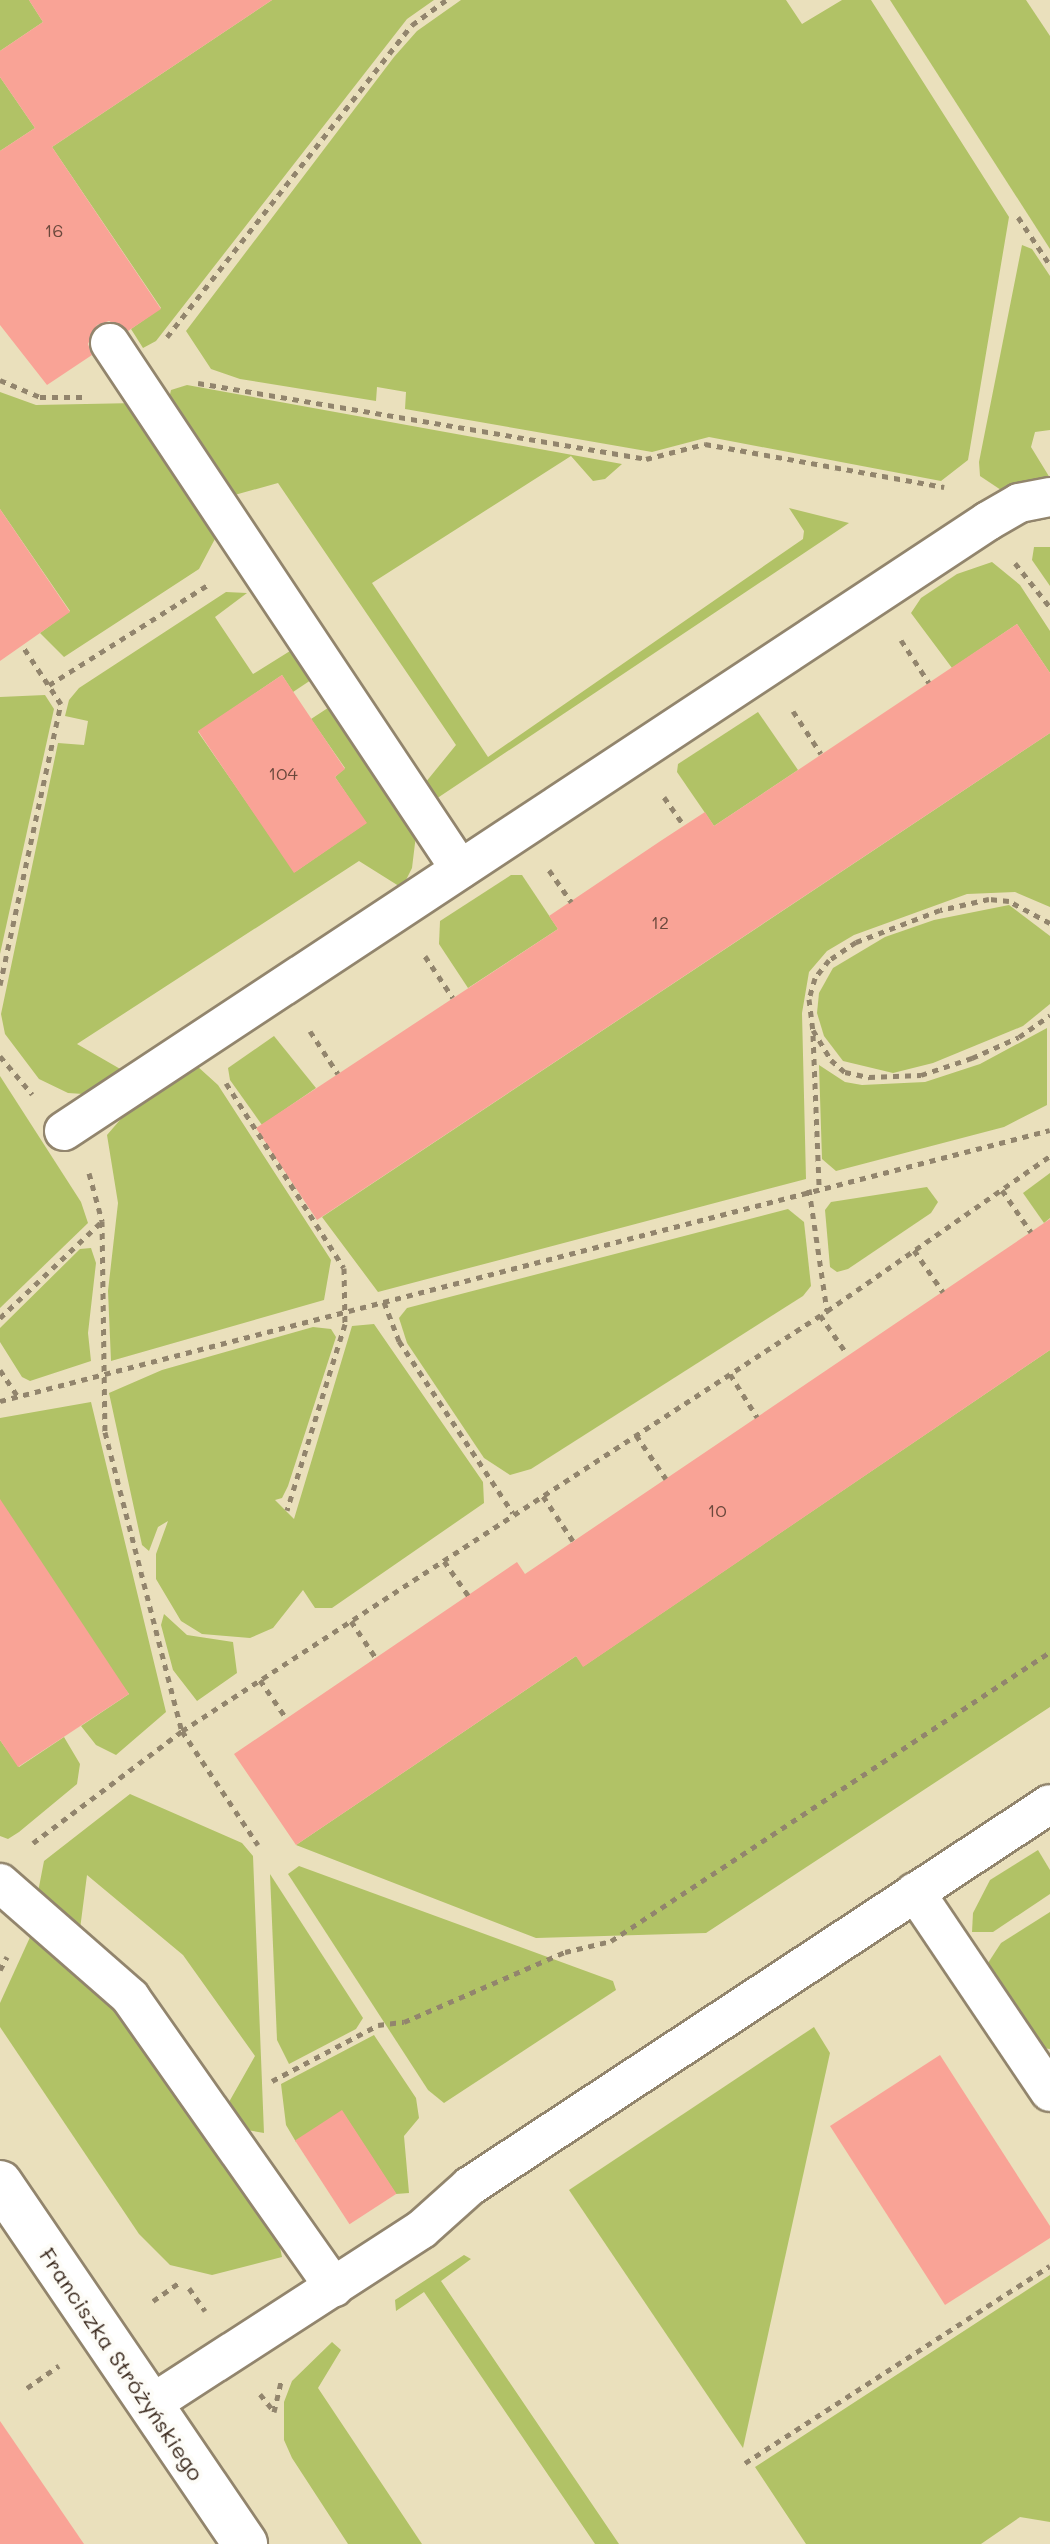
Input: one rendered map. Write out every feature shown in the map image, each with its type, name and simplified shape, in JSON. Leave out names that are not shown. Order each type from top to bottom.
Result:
[{"type":"street","name":"Franciszka Stróżyńskiego","points":[[0,2183],[245,2544]]},
{"type":"lane","points":[[110,343],[254,555],[460,869]]},
{"type":"lane","points":[[64,1131],[460,869],[1035,500]]},
{"type":"lane","points":[[150,2405],[422,2229],[470,2186],[1050,1804]]},
{"type":"lane","points":[[0,1883],[130,1997],[334,2287]]},
{"type":"lane","points":[[915,1892],[1050,2092]]},
{"type":"path","points":[[159,348],[412,25],[446,0]]},
{"type":"path","points":[[1018,217],[1050,265]]},
{"type":"path","points":[[0,380],[40,397],[146,397]]},
{"type":"path","points":[[188,381],[646,459],[705,444],[1035,500]]},
{"type":"path","points":[[1006,552],[1050,607]]},
{"type":"path","points":[[49,685],[254,555]]},
{"type":"path","points":[[899,636],[929,683]]},
{"type":"path","points":[[0,985],[61,704],[22,645]]},
{"type":"path","points":[[784,697],[821,754]]},
{"type":"path","points":[[541,860],[571,902]]},
{"type":"path","points":[[819,1187],[809,999],[815,978],[829,960],[856,942],[940,910],[989,899],[1025,906],[1050,923]]},
{"type":"path","points":[[418,946],[453,998]]},
{"type":"path","points":[[813,1030],[845,1072],[895,1078],[972,1058],[1019,1037],[1050,1015]]},
{"type":"path","points":[[304,1023],[338,1074]]},
{"type":"path","points":[[200,1042],[344,1268],[346,1308],[287,1510]]},
{"type":"path","points":[[0,1401],[346,1308],[384,1302],[809,1189],[1050,1130]]},
{"type":"path","points":[[64,1131],[99,1196],[102,1221],[100,1376],[105,1432],[182,1731],[258,1845]]},
{"type":"path","points":[[24,1849],[182,1731],[827,1311],[1050,1156]]},
{"type":"path","points":[[809,1189],[827,1311]]},
{"type":"path","points":[[1002,1190],[1031,1232]]},
{"type":"path","points":[[0,1318],[102,1221]]},
{"type":"path","points":[[914,1250],[943,1292]]},
{"type":"path","points":[[384,1302],[399,1341],[513,1513]]},
{"type":"path","points":[[820,1315],[847,1354]]},
{"type":"path","points":[[0,1370],[18,1397]]},
{"type":"path","points":[[730,1374],[757,1417]]},
{"type":"path","points":[[636,1435],[666,1479]]},
{"type":"path","points":[[543,1496],[573,1541]]},
{"type":"path","points":[[444,1561],[468,1595]]},
{"type":"path","points":[[351,1621],[376,1658]]},
{"type":"path","points":[[272,2081],[378,2025],[404,2022],[565,1952],[611,1941],[1050,1652]]},
{"type":"path","points":[[260,1680],[286,1718]]},
{"type":"path","points":[[745,2463],[1050,2266]]},
{"type":"path","points":[[153,2301],[179,2283]]},
{"type":"path","points":[[189,2288],[212,2322]]},
{"type":"path","points":[[27,2388],[62,2364]]},
{"type":"green space","points":[[0,0],[29,0],[43,22],[0,51]]},
{"type":"green space","points":[[272,0],[434,0],[407,19],[156,341],[143,348],[131,329],[161,308],[52,147]]},
{"type":"green space","points":[[461,0],[786,0],[802,24],[842,0],[871,0],[1009,217],[968,460],[941,481],[709,437],[652,452],[405,409],[406,392],[377,387],[376,401],[240,379],[211,369],[186,331],[394,57],[417,31]]},
{"type":"green space","points":[[890,0],[1026,0],[1050,36],[1050,249]]},
{"type":"green space","points":[[0,77],[35,128],[0,151]]},
{"type":"green space","points":[[1022,245],[1032,249],[1050,276],[1050,430],[1035,432],[1031,447],[1050,478],[1001,490],[980,476],[979,462]]},
{"type":"green space","points":[[187,385],[622,464],[605,479],[593,481],[571,456],[372,583],[488,757],[803,539],[804,531],[789,508],[849,523],[430,803],[421,788],[456,745],[278,483],[231,496],[169,399],[171,390]]},
{"type":"green space","points":[[0,392],[36,405],[136,403],[217,535],[199,569],[64,657],[40,633],[70,611],[0,509]]},
{"type":"green space","points":[[1034,547],[1050,547],[1050,586],[1032,560]]},
{"type":"green space","points":[[992,562],[1020,585],[1050,631],[1050,673],[1017,624],[952,668],[911,613],[921,598],[957,574]]},
{"type":"green space","points":[[226,592],[247,593],[215,617],[253,674],[298,646],[317,676],[293,692],[282,675],[198,732],[295,872],[366,823],[335,777],[345,768],[311,719],[334,704],[416,835],[412,868],[402,888],[359,861],[77,1044],[122,1070],[83,1094],[68,1093],[39,1079],[5,1034],[1,1014],[58,743],[84,745],[88,721],[65,716],[69,700],[79,688]]},
{"type":"green space","points":[[45,695],[54,709],[0,954],[0,697]]},
{"type":"green space","points":[[758,712],[798,770],[714,826],[677,772],[678,764]]},
{"type":"green space","points":[[1050,733],[1050,907],[1015,892],[967,894],[854,935],[827,951],[809,972],[802,1013],[806,1179],[378,1292],[322,1217]]},
{"type":"green space","points":[[511,875],[522,875],[558,929],[468,988],[439,944],[440,921]]},
{"type":"green space","points":[[1009,905],[1050,936],[1050,1004],[1023,1026],[933,1063],[893,1073],[843,1061],[824,1036],[817,1013],[819,993],[833,968],[885,937],[934,920]]},
{"type":"green space","points":[[1047,1028],[1047,1105],[1004,1127],[836,1171],[822,1159],[819,1065],[845,1082],[862,1085],[925,1082],[980,1064]]},
{"type":"green space","points":[[274,1036],[316,1088],[262,1125],[230,1080],[228,1068]]},
{"type":"green space","points":[[197,1066],[218,1085],[331,1260],[324,1300],[111,1361],[108,1291],[118,1203],[107,1135],[126,1113]]},
{"type":"green space","points":[[0,1076],[81,1202],[88,1223],[0,1308]]},
{"type":"green space","points":[[1050,1173],[1050,1218],[1044,1223],[1023,1193]]},
{"type":"green space","points":[[927,1187],[938,1202],[931,1213],[848,1269],[837,1272],[830,1267],[825,1210],[831,1202]]},
{"type":"green space","points":[[788,1209],[804,1222],[811,1286],[803,1296],[531,1469],[510,1475],[484,1458],[407,1343],[399,1318],[407,1308]]},
{"type":"green space","points":[[91,1248],[96,1263],[88,1333],[91,1361],[30,1381],[22,1377],[0,1342],[0,1328],[80,1249]]},
{"type":"green space","points":[[374,1324],[483,1482],[484,1503],[332,1608],[315,1608],[303,1590],[273,1628],[250,1638],[202,1634],[181,1621],[156,1579],[156,1554],[168,1521],[158,1527],[149,1551],[142,1545],[109,1393],[162,1370],[313,1327],[331,1329],[336,1337],[288,1486],[282,1498],[275,1500],[294,1519],[352,1326]]},
{"type":"green space","points":[[1050,1350],[1050,1707],[706,1933],[536,1938],[296,1845],[576,1656],[584,1666]]},
{"type":"green space","points":[[91,1402],[166,1712],[116,1755],[96,1745],[81,1726],[129,1694],[0,1524],[0,1418]]},
{"type":"green space","points":[[164,1614],[187,1635],[233,1642],[237,1673],[197,1701],[173,1670],[161,1625]]},
{"type":"green space","points":[[64,1737],[80,1764],[77,1784],[19,1832],[8,1839],[0,1836],[0,1740],[19,1767]]},
{"type":"green space","points":[[130,1794],[242,1843],[253,1856],[264,2133],[247,2130],[229,2102],[255,2056],[183,1955],[87,1875],[80,1929],[38,1892],[44,1861]]},
{"type":"green space","points":[[1038,1850],[1050,1870],[1050,1894],[993,1932],[972,1932],[973,1913],[990,1880]]},
{"type":"green space","points":[[299,1866],[613,1981],[616,1990],[444,2103],[428,2090],[288,1874]]},
{"type":"green space","points":[[270,1874],[363,2018],[356,2029],[289,2064],[277,2040]]},
{"type":"green space","points":[[1050,1912],[1050,2049],[1042,2048],[988,1963],[1001,1943]]},
{"type":"green space","points":[[31,1935],[123,2011],[278,2238],[282,2257],[212,2275],[170,2265],[139,2234],[0,2027],[0,2003]]},
{"type":"green space","points":[[814,2027],[830,2053],[743,2448],[569,2190]]},
{"type":"green space","points":[[374,2035],[416,2098],[419,2118],[404,2136],[409,2193],[396,2194],[342,2111],[296,2142],[286,2125],[281,2084]]},
{"type":"green space","points":[[464,2255],[471,2259],[441,2281],[619,2544],[595,2544],[424,2292],[396,2311],[395,2300]]},
{"type":"green space","points":[[1050,2275],[1050,2522],[1020,2517],[981,2544],[806,2544],[755,2467]]},
{"type":"green space","points":[[332,2342],[341,2350],[318,2388],[422,2544],[348,2544],[292,2458],[284,2440],[284,2402],[292,2381]]},
{"type":"building","points":[[29,0],[272,0],[52,147],[161,309],[128,331],[109,321],[97,325],[88,344],[92,355],[47,385],[0,325],[0,151],[35,128],[0,77],[0,51],[43,22]]},
{"type":"building","points":[[0,509],[70,612],[0,661]]},
{"type":"building","points":[[1017,624],[1050,673],[1050,733],[317,1220],[256,1128],[558,929],[549,916],[662,840],[705,812],[714,826]]},
{"type":"building","points":[[282,675],[345,769],[335,777],[367,823],[294,873],[198,731]]},
{"type":"building","points":[[1050,1219],[1050,1350],[583,1667],[576,1656],[296,1845],[234,1754],[517,1562],[525,1574]]},
{"type":"building","points":[[0,1499],[129,1694],[18,1767],[0,1740]]},
{"type":"building","points":[[940,2055],[1050,2226],[1050,2238],[945,2305],[830,2126]]},
{"type":"building","points":[[342,2110],[396,2194],[349,2224],[295,2140]]},
{"type":"building","points":[[0,2421],[84,2544],[0,2544]]}]
